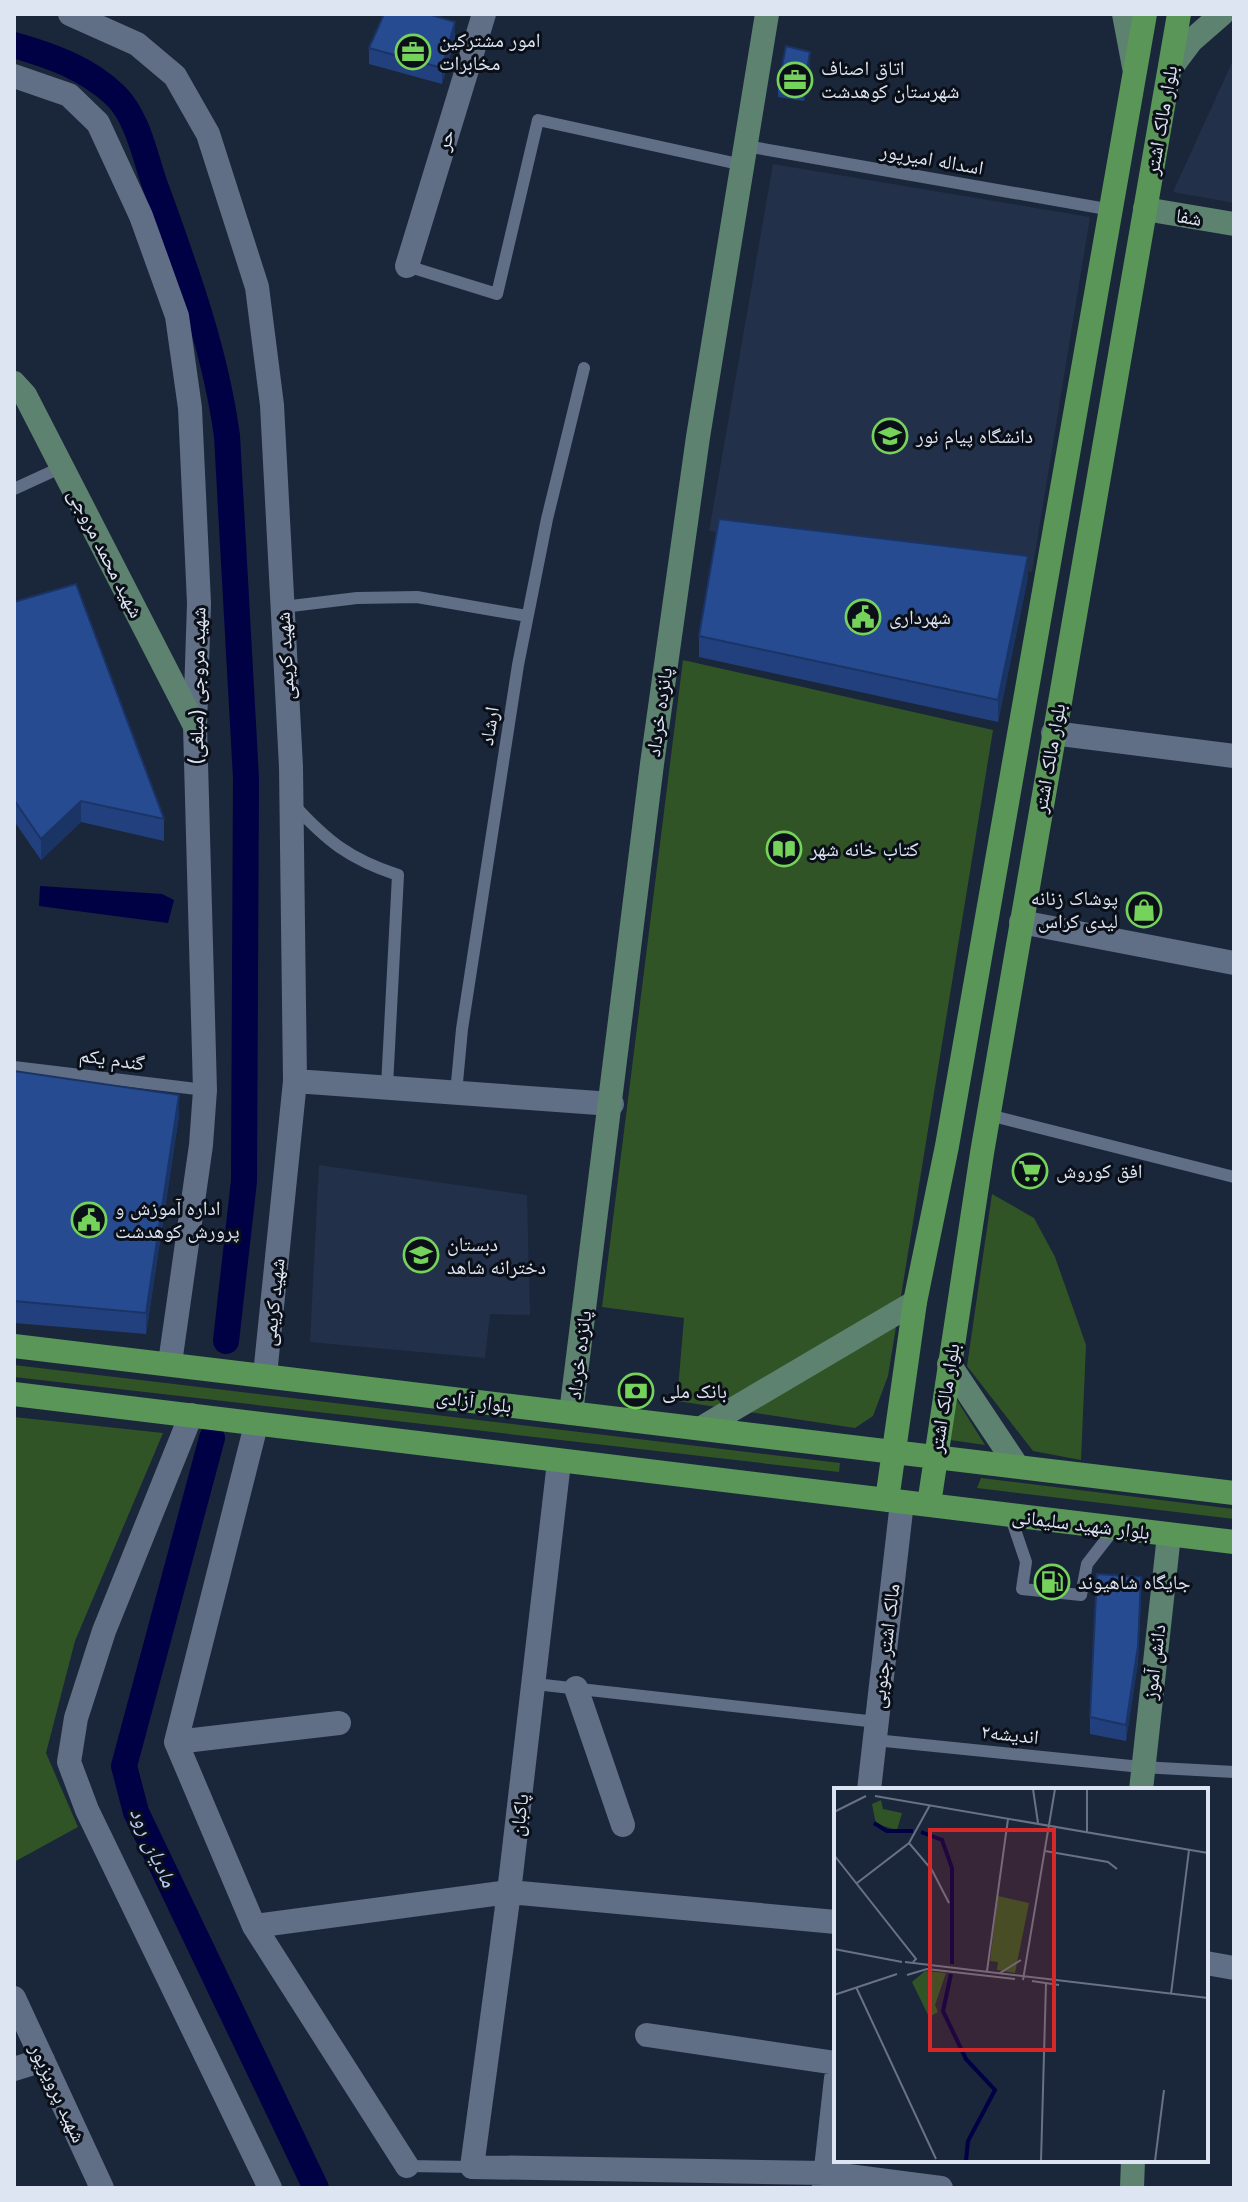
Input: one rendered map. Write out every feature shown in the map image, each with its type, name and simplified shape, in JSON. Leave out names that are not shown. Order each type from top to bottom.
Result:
[{"type":"main road","name":"بلوار مالک اشتر","points":[[895,1501],[894,1454],[915,1302],[947,1146],[1145,14]]},
{"type":"main road","name":"بلوار مالک اشتر","points":[[929,1504],[982,1153],[1179,14]]},
{"type":"main road","points":[[1127,122],[1137,110],[1146,109],[1157,116],[1159,128]]},
{"type":"main road","points":[[947,1146],[982,1153]]},
{"type":"main road","name":"بلوار آزادی","points":[[14,1346],[703,1427],[934,1459]]},
{"type":"main road","points":[[14,1394],[559,1462],[929,1504]]},
{"type":"main road","points":[[934,1459],[1234,1493]]},
{"type":"main road","name":"بلوار شهید سلیمانی","points":[[929,1504],[1234,1542]]},
{"type":"street","name":"شهید کریمی","points":[[70,14],[137,44],[175,76],[208,134],[257,287],[272,405],[283,607],[292,803],[295,1081],[265,1375]]},
{"type":"street","name":"حر","points":[[407,266],[484,14]]},
{"type":"street","name":"پانزده خرداد","points":[[571,1413],[661,701],[698,437],[767,14]]},
{"type":"street","points":[[1124,14],[1135,71]]},
{"type":"street","points":[[1170,69],[1191,41],[1222,14]]},
{"type":"street","name":"شهید مروجی (مبلغی)","points":[[14,76],[69,95],[98,123],[141,216],[177,316],[190,408],[198,588],[195,726],[205,1090],[201,1145],[170,1363]]},
{"type":"street","name":"شفا","points":[[1145,209],[1234,224]]},
{"type":"street","name":"شهید محمد مروجی","points":[[14,383],[25,395],[195,726]]},
{"type":"street","points":[[1053,733],[1234,756]]},
{"type":"street","points":[[1021,922],[1234,963]]},
{"type":"street","points":[[295,1081],[612,1104]]},
{"type":"street","points":[[703,1427],[915,1302]]},
{"type":"street","points":[[949,1364],[1017,1466]]},
{"type":"street","points":[[191,1415],[104,1631],[76,1718],[69,1762],[87,1810],[270,2188]]},
{"type":"street","points":[[256,1425],[176,1742],[254,1926],[407,2166]]},
{"type":"street","name":"پاکبان","points":[[472,2167],[535,1684],[559,1462]]},
{"type":"street","name":"مالک اشتر جنوبی","points":[[869,1788],[895,1501]]},
{"type":"street","name":"دانش آموز","points":[[1141,1779],[1169,1535]]},
{"type":"street","points":[[576,1688],[623,1825]]},
{"type":"street","points":[[176,1742],[339,1723]]},
{"type":"street","points":[[254,1926],[509,1892],[834,1922]]},
{"type":"street","points":[[1208,1963],[1234,1968]]},
{"type":"street","name":"شهید پرویزپور","points":[[14,1998],[102,2188]]},
{"type":"street","points":[[647,2035],[834,2063]]},
{"type":"street","points":[[14,2069],[43,2060]]},
{"type":"street","points":[[824,2180],[834,2095]]},
{"type":"street","points":[[1132,2188],[1133,2162]]},
{"type":"street","points":[[472,2167],[824,2180],[941,2188]]},
{"type":"lane","name":"اسداله امیرپور","points":[[407,266],[497,294],[538,120],[744,156],[1112,210]]},
{"type":"lane","name":"ارشاد","points":[[456,1093],[462,1029],[527,616],[584,368]]},
{"type":"lane","points":[[14,489],[62,467]]},
{"type":"lane","points":[[283,607],[357,598],[417,597],[527,616]]},
{"type":"lane","points":[[292,803],[325,839],[360,863],[398,875],[387,1086]]},
{"type":"lane","name":"گندم یکم","points":[[14,1067],[205,1090]]},
{"type":"lane","points":[[989,1115],[1234,1177]]},
{"type":"lane","points":[[1010,1515],[1026,1562],[1022,1589],[1081,1595],[1087,1564],[1115,1528]]},
{"type":"lane","name":"اندیشه۲","points":[[535,1684],[876,1731],[1141,1779],[1234,1772]]},
{"type":"lane","points":[[407,2166],[472,2167]]},
{"type":"shaded area","points":[[1234,58],[1234,203],[1173,192]]},
{"type":"shaded area","name":"دانشگاه پیام نور","points":[[773,164],[1090,217],[1032,572],[709,531]]},
{"type":"shaded area","points":[[40,886],[162,894],[174,900],[168,923],[39,906]]},
{"type":"shaded area","name":"دبستان دخترانه شاهد","points":[[319,1165],[527,1195],[530,1315],[490,1314],[485,1358],[310,1342]]},
{"type":"green space","points":[[683,660],[993,730],[888,1376],[873,1416],[855,1428],[677,1401],[684,1318],[602,1307]]},
{"type":"green space","points":[[992,1194],[1034,1218],[1055,1257],[1086,1345],[1081,1460],[1033,1451],[967,1366]]},
{"type":"green space","points":[[14,1365],[840,1463],[839,1472],[14,1377]]},
{"type":"green space","points":[[955,1397],[985,1445],[950,1440]]},
{"type":"green space","points":[[14,1417],[163,1433],[75,1641],[46,1753],[78,1827],[14,1862]]},
{"type":"green space","points":[[981,1478],[1234,1509],[1234,1519],[977,1488]]},
{"type":"building","name":"امور مشترکین مخابرات","points":[[384,14],[428,14],[455,22],[442,68],[369,48]]},
{"type":"building","name":"اتاق اصناف شهرستان کوهدشت","points":[[786,46],[810,52],[804,90],[778,86]]},
{"type":"building","name":"شهرداری","points":[[719,519],[1028,556],[998,700],[699,636]]},
{"type":"building","points":[[76,584],[164,819],[81,801],[41,839],[14,800],[14,602]]},
{"type":"building","name":"اداره آموزش و پرورش کوهدشت","points":[[14,1071],[179,1095],[146,1313],[14,1301]]},
{"type":"building","points":[[1097,1574],[1141,1577],[1138,1646],[1126,1725],[1090,1717]]},
{"type":"waterway","points":[[14,45],[81,70],[116,96],[130,115],[198,309],[222,403],[227,436],[246,778],[244,1181],[226,1341]]},
{"type":"waterway","name":"مادیان رود","points":[[212,1438],[124,1766],[136,1812],[316,2188]]},
{"type":"place","name":"امور مشترکین مخابرات","points":[[413,52]]},
{"type":"place","name":"اتاق اصناف شهرستان کوهدشت","points":[[795,80]]},
{"type":"place","name":"دانشگاه پیام نور","points":[[890,436]]},
{"type":"place","name":"شهرداری","points":[[863,617]]},
{"type":"place","name":"کتاب خانه شهر","points":[[784,849]]},
{"type":"place","name":"پوشاک زنانه لیدی کراس","points":[[1144,910]]},
{"type":"place","name":"افق کوروش","points":[[1030,1171]]},
{"type":"place","name":"اداره آموزش و پرورش کوهدشت","points":[[89,1220]]},
{"type":"place","name":"دبستان دخترانه شاهد","points":[[421,1255]]},
{"type":"place","name":"بانک ملی","points":[[636,1391]]},
{"type":"place","name":"جایگاه شاهیوند","points":[[1052,1582]]}]
